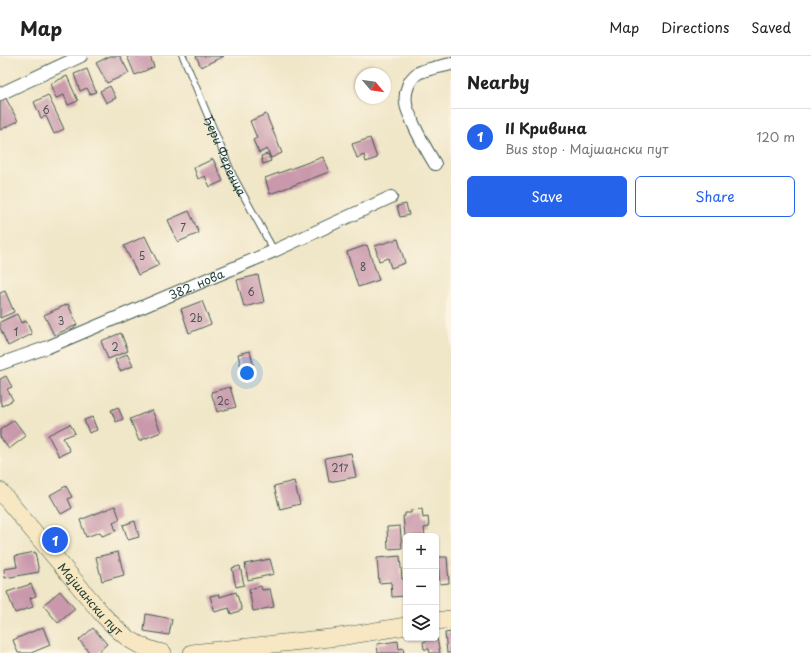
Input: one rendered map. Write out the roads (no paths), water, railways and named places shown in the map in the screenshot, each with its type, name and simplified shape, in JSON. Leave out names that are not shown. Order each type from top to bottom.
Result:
[{"type":"street","points":[[0,94],[81,56]]},
{"type":"street","points":[[435,164],[416,132],[406,105],[405,98],[410,81],[418,74],[429,69],[451,64]]},
{"type":"street","name":"382. нова","points":[[0,364],[48,347],[274,251],[391,197]]},
{"type":"street","name":"Мајшански пут","points":[[0,491],[103,615],[118,630],[139,646],[163,653]]},
{"type":"street","points":[[439,621],[451,619]]},
{"type":"street","points":[[192,653],[339,637],[403,626]]},
{"type":"street","points":[[127,638],[137,653]]},
{"type":"lane","name":"Ђери Ференца","points":[[183,56],[234,176],[274,251]]},
{"type":"place","name":"II Кривина","points":[[55,540]]}]
